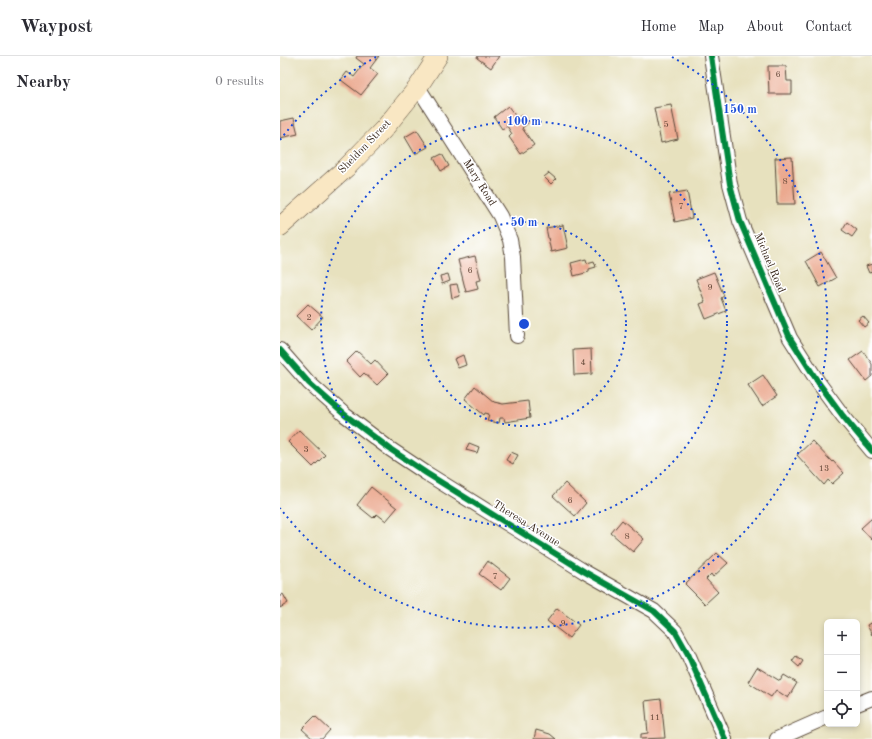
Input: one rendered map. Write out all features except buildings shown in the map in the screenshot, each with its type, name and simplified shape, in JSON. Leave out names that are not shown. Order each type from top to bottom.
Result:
[{"type":"street","name":"Sheldon Street","points":[[280,227],[288,209],[357,158],[384,130],[418,87],[438,56]]},
{"type":"street","name":"Michael Road","points":[[711,56],[730,184],[740,221],[790,338],[818,382],[843,416],[872,451]]},
{"type":"street","name":"Mary Road","points":[[418,87],[500,216],[508,234],[513,257],[517,336]]},
{"type":"street","name":"Theresa Avenue","points":[[280,350],[310,383],[345,415],[390,449],[585,572],[654,611],[675,631],[688,654],[726,739]]},
{"type":"street","points":[[860,703],[872,698]]},
{"type":"street","points":[[777,739],[824,718]]},
{"type":"cycle path","points":[[711,56],[730,184],[740,221],[790,338],[818,382],[843,416],[872,451]]},
{"type":"cycle path","points":[[280,350],[309,383],[345,415],[390,449],[585,572],[654,611],[675,631],[688,654],[725,739]]}]
